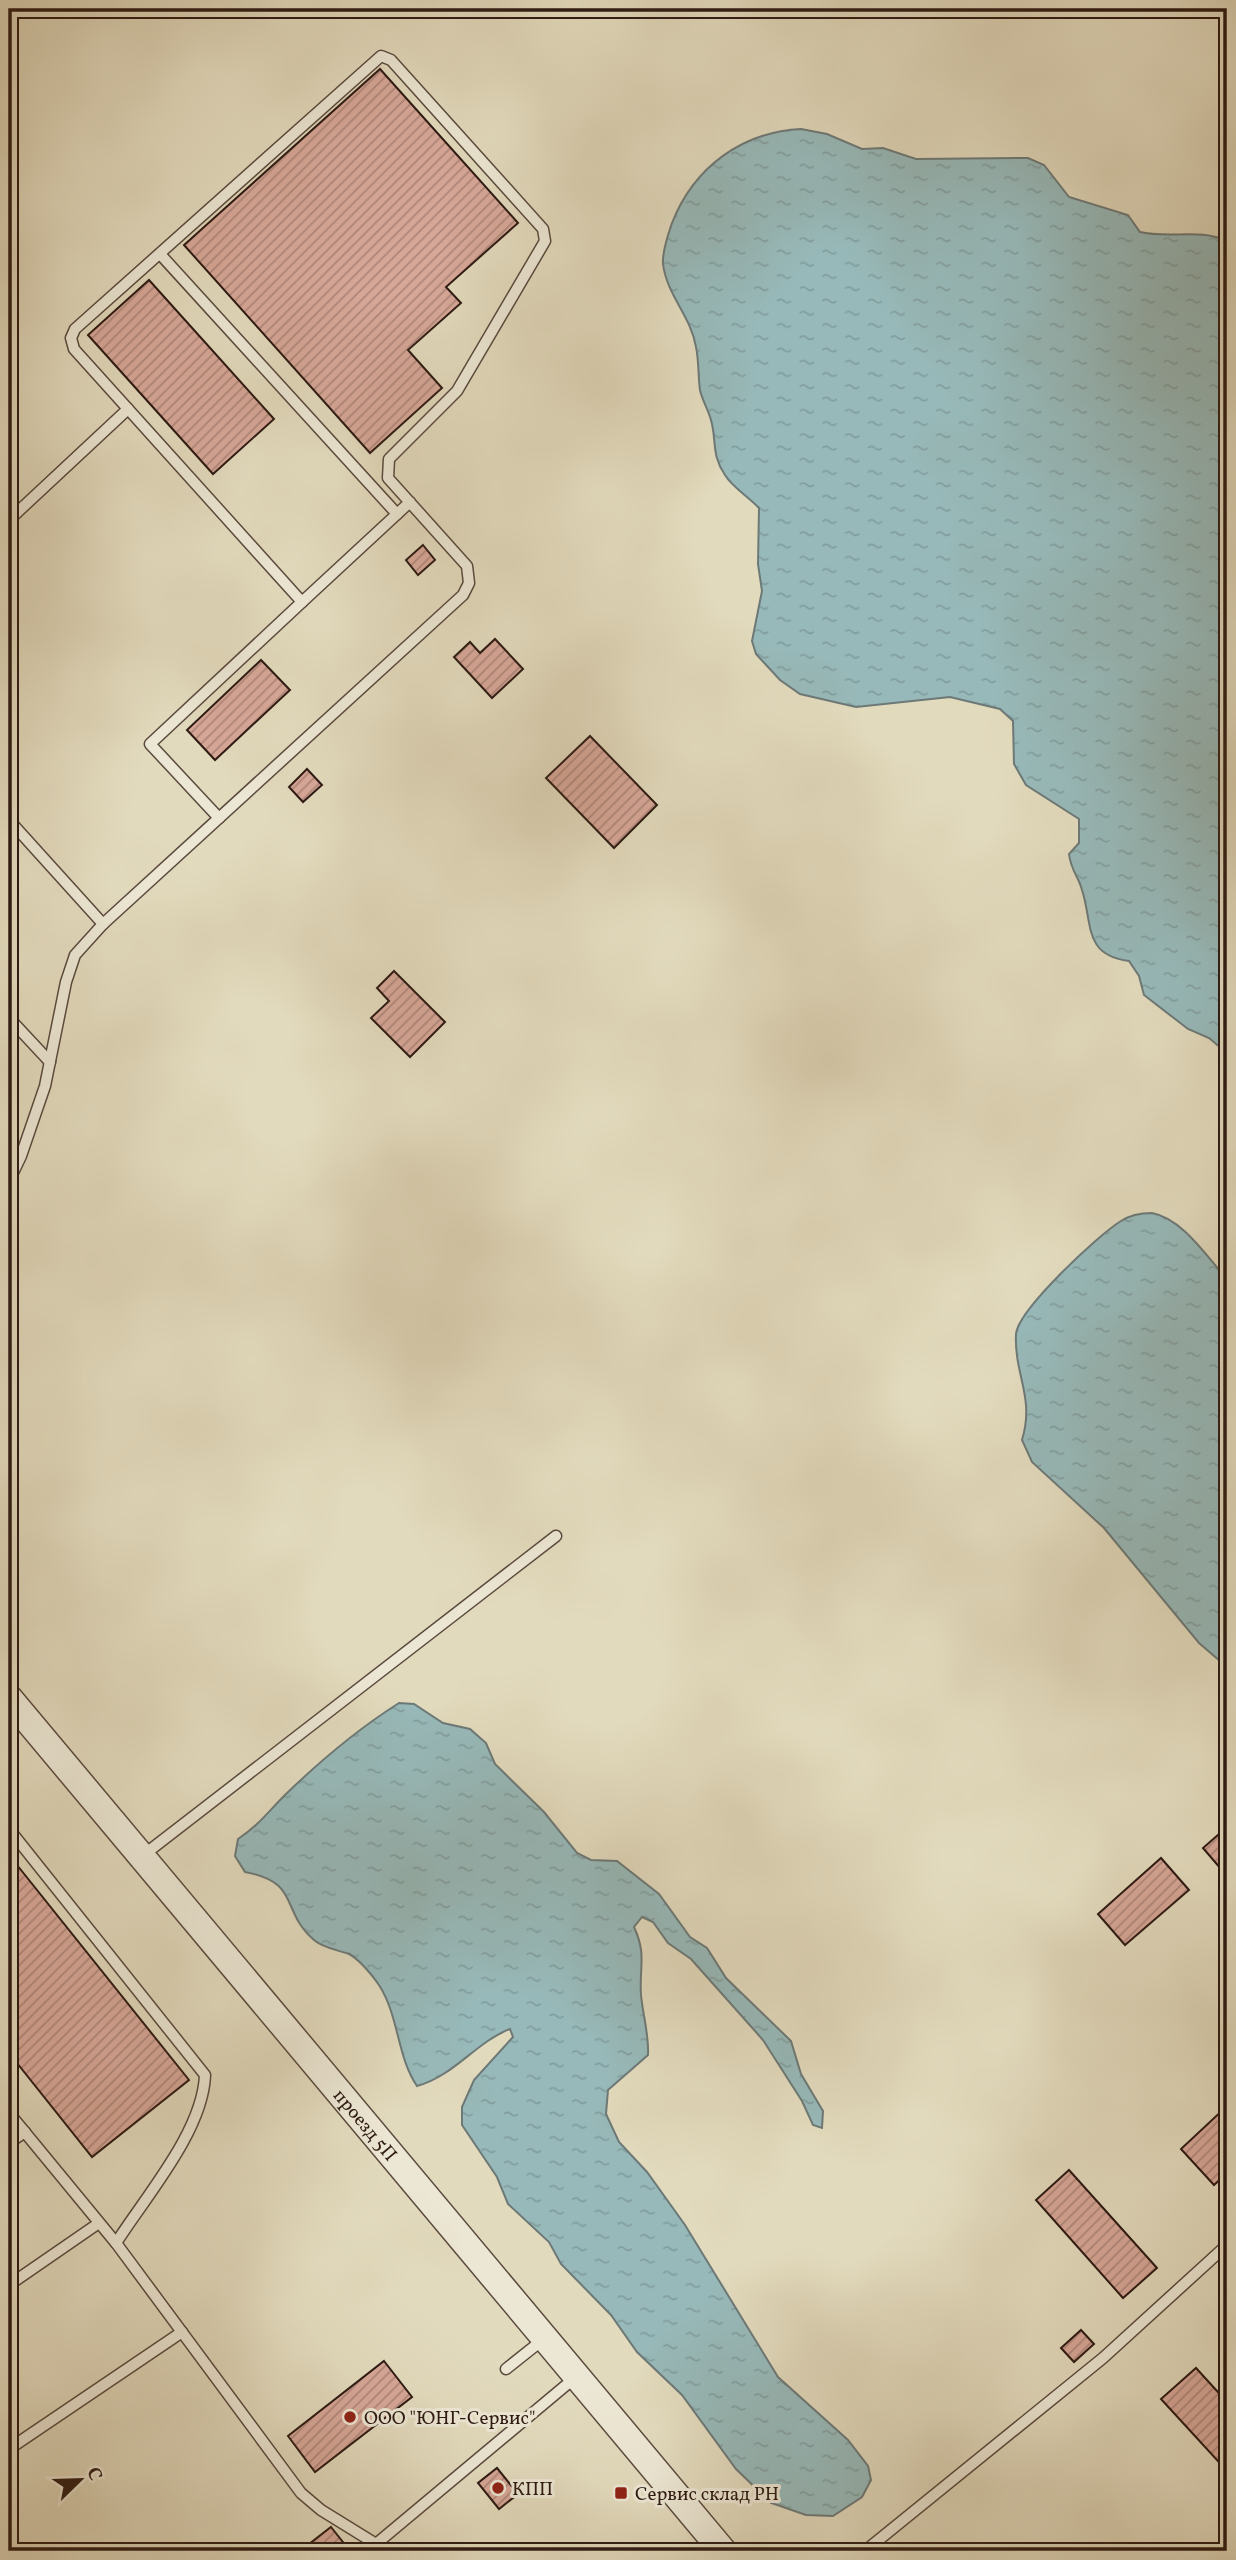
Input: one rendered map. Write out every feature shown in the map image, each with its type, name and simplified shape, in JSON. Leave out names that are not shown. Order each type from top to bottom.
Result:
[{"type":"street","name":"проезд 5П","points":[[9,1698],[723,2551]]},
{"type":"lane","points":[[9,1181],[22,1156],[50,1062],[66,982],[75,956],[103,924],[463,595],[469,583],[467,566],[388,478],[389,459],[457,391],[545,242],[543,229],[391,60],[381,56],[75,329],[71,338],[74,349],[302,602]]},
{"type":"lane","points":[[160,254],[397,514]]},
{"type":"lane","points":[[9,520],[128,409]]},
{"type":"lane","points":[[219,818],[150,744],[410,502]]},
{"type":"lane","points":[[9,820],[103,924]]},
{"type":"lane","points":[[9,1018],[50,1062]]},
{"type":"lane","points":[[141,1857],[556,1536]]},
{"type":"lane","points":[[9,1829],[205,2075],[204,2096],[188,2133],[116,2243]]},
{"type":"lane","points":[[9,2113],[116,2243],[301,2493],[321,2510],[378,2547],[577,2376]]},
{"type":"lane","points":[[9,2143],[25,2132]]},
{"type":"lane","points":[[9,2285],[99,2222]]},
{"type":"lane","points":[[865,2551],[1103,2358],[1227,2245]]},
{"type":"lane","points":[[9,2449],[182,2332]]},
{"type":"lane","points":[[506,2370],[545,2338]]},
{"type":"water","points":[[801,129],[827,134],[862,149],[883,148],[916,159],[1028,158],[1044,165],[1069,197],[1128,215],[1140,232],[1206,235],[1227,241],[1227,1053],[1209,1038],[1188,1029],[1144,995],[1139,976],[1129,961],[1114,958],[1097,945],[1092,936],[1082,890],[1069,854],[1079,843],[1079,819],[1026,785],[1014,764],[1013,721],[1000,709],[950,697],[856,707],[800,694],[780,680],[756,654],[752,641],[762,591],[758,564],[759,508],[728,479],[718,461],[711,420],[700,390],[693,336],[669,286],[663,259],[672,223],[681,203],[707,169],[740,145],[759,137]]},
{"type":"water","points":[[1152,1213],[1184,1230],[1227,1279],[1227,1662],[1220,1661],[1199,1643],[1104,1528],[1032,1462],[1022,1440],[1026,1411],[1016,1349],[1016,1334],[1020,1323],[1044,1291],[1095,1241],[1124,1219]]},
{"type":"water","points":[[399,1703],[414,1704],[443,1723],[470,1729],[486,1743],[495,1764],[544,1812],[577,1853],[591,1860],[617,1861],[659,1894],[690,1937],[707,1948],[726,1978],[791,2041],[801,2074],[823,2111],[822,2128],[813,2125],[802,2101],[763,2040],[691,1959],[668,1943],[653,1922],[642,1917],[634,1927],[641,1953],[641,1995],[648,2055],[608,2090],[606,2114],[619,2142],[647,2172],[685,2225],[778,2377],[848,2440],[868,2466],[871,2480],[862,2497],[833,2516],[806,2515],[771,2503],[736,2469],[682,2395],[637,2352],[611,2315],[561,2264],[549,2242],[508,2204],[497,2177],[462,2125],[462,2107],[474,2080],[513,2037],[510,2029],[486,2042],[442,2075],[417,2086],[405,2062],[386,1997],[373,1977],[353,1956],[314,1940],[297,1919],[282,1890],[263,1877],[245,1872],[235,1856],[238,1839],[258,1823],[298,1782],[354,1735]]},
{"type":"building","points":[[380,69],[518,223],[446,287],[461,303],[408,350],[442,388],[370,453],[184,245]]},
{"type":"building","points":[[149,280],[274,419],[213,474],[88,335]]},
{"type":"building","points":[[423,545],[435,560],[418,575],[406,560]]},
{"type":"building","points":[[495,639],[523,669],[492,698],[454,657],[470,642],[480,653]]},
{"type":"building","points":[[261,660],[290,690],[215,760],[187,730]]},
{"type":"building","points":[[590,736],[657,805],[614,848],[546,778]]},
{"type":"building","points":[[307,769],[322,785],[303,802],[289,787]]},
{"type":"building","points":[[394,971],[445,1022],[410,1057],[371,1018],[389,1001],[377,988]]},
{"type":"building","points":[[1227,1827],[1227,1876],[1203,1848]]},
{"type":"building","points":[[9,1855],[189,2080],[92,2157],[9,2053]]},
{"type":"building","points":[[1161,1858],[1189,1890],[1125,1945],[1098,1914]]},
{"type":"building","points":[[1227,2106],[1227,2173],[1214,2185],[1181,2149]]},
{"type":"building","points":[[1069,2170],[1157,2268],[1123,2298],[1036,2200]]},
{"type":"building","points":[[1081,2330],[1094,2344],[1074,2362],[1061,2348]]},
{"type":"building","name":"ООО \"ЮНГ-Сервис\"","points":[[384,2361],[412,2397],[315,2472],[288,2436]]},
{"type":"building","points":[[1196,2368],[1227,2402],[1227,2471],[1161,2399]]},
{"type":"building","name":"КПП","points":[[497,2468],[518,2494],[499,2509],[478,2483]]},
{"type":"building","points":[[331,2527],[350,2551],[300,2551]]},
{"type":"place","name":"ООО \"ЮНГ-Сервис\"","points":[[350,2417]]},
{"type":"place","name":"КПП","points":[[498,2488]]},
{"type":"place","name":"Сервис склад РН","points":[[621,2493]]}]
